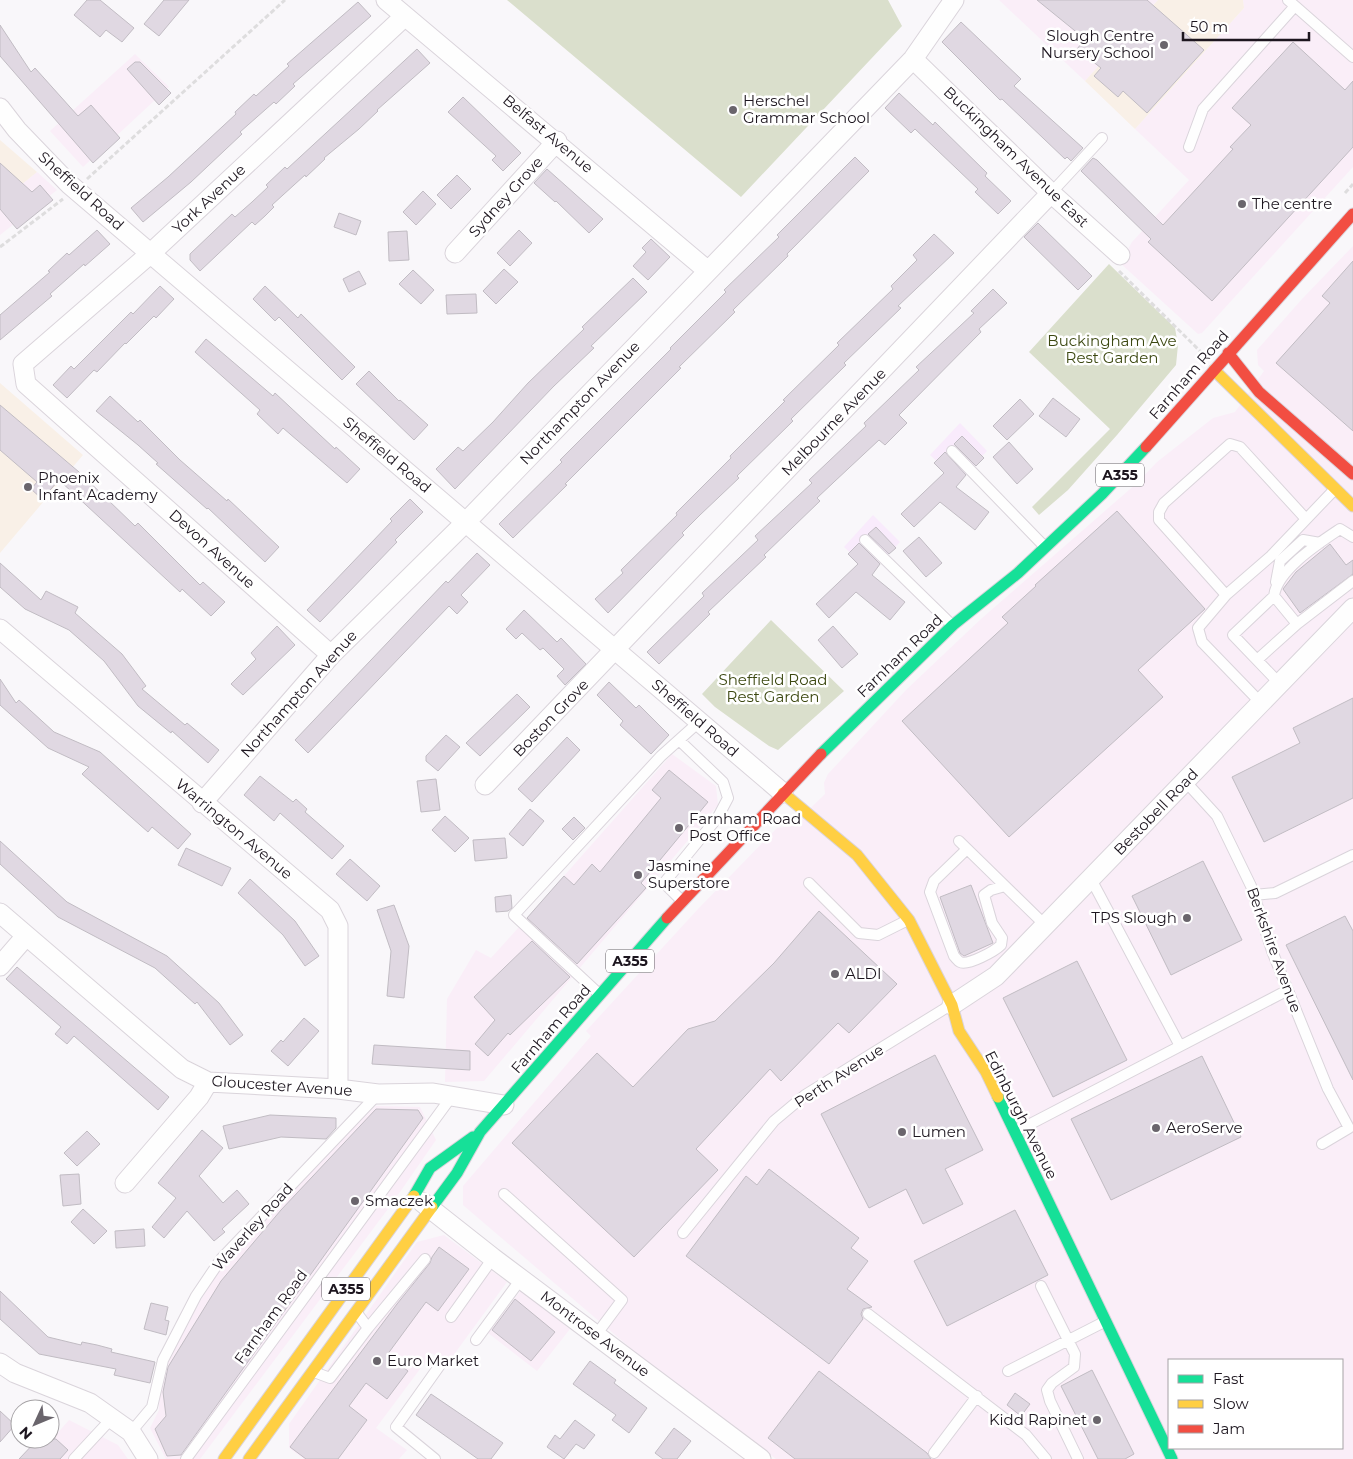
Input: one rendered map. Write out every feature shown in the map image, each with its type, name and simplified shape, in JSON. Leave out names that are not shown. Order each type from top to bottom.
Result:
[{"type":"main road","name":"Farnham Road","points":[[259,1456],[313,1371],[457,1173],[480,1132],[600,995],[683,901],[812,762],[953,625],[1018,573],[1102,494],[1177,414],[1228,353],[1353,214]]},
{"type":"main road","points":[[1228,353],[1259,392],[1345,479],[1353,506]]},
{"type":"main road","points":[[1214,370],[1345,479]]},
{"type":"main road","name":"Edinburgh Avenue","points":[[783,793],[857,855],[909,920],[952,1005],[959,1031],[986,1072],[1172,1459]]},
{"type":"main road","name":"Farnham Road","points":[[224,1459],[414,1196],[430,1168],[480,1132]]},
{"type":"street","name":"Belfast Avenue","points":[[386,0],[708,271]]},
{"type":"street","name":"Northampton Avenue","points":[[202,803],[331,655],[466,522],[913,59],[954,0]]},
{"type":"street","name":"York Avenue","points":[[26,384],[23,364],[151,253],[405,16]]},
{"type":"street","name":"Buckingham Avenue East","points":[[913,59],[1051,193],[1120,255]]},
{"type":"street","name":"Sheffield Road","points":[[0,108],[17,130],[151,253],[783,793]]},
{"type":"street","name":"Sydney Grove","points":[[455,253],[557,142]]},
{"type":"street","name":"Melbourne Avenue","points":[[616,651],[1051,193]]},
{"type":"street","name":"Devon Avenue","points":[[26,384],[331,655]]},
{"type":"street","name":"Bestobell Road","points":[[952,1005],[996,976],[1353,608]]},
{"type":"street","name":"Warrington Avenue","points":[[0,629],[202,803],[330,910],[338,926],[338,1089]]},
{"type":"street","name":"Boston Grove","points":[[485,786],[616,651]]},
{"type":"street","name":"Gloucester Avenue","points":[[0,912],[182,1069],[208,1082],[338,1089],[378,1094],[432,1093],[504,1105]]},
{"type":"street","points":[[0,966],[26,936]]},
{"type":"street","points":[[125,1183],[199,1098],[208,1082]]},
{"type":"street","name":"Montrose Avenue","points":[[414,1196],[596,1336],[762,1459]]},
{"type":"street","points":[[0,1363],[15,1373],[90,1403],[131,1432],[148,1459]]},
{"type":"street","points":[[240,1438],[259,1456]]},
{"type":"lane","points":[[1189,147],[1203,109],[1292,3],[1353,56]]},
{"type":"lane","points":[[1051,193],[1102,138]]},
{"type":"lane","points":[[1226,595],[1159,520],[1159,512],[1164,503],[1230,444],[1240,447],[1306,518]]},
{"type":"lane","points":[[952,451],[1045,547]]},
{"type":"lane","points":[[1261,703],[1202,642],[1198,635],[1198,628],[1226,595],[1271,556],[1345,479]]},
{"type":"lane","points":[[1280,684],[1233,635],[1275,591],[1284,574],[1320,543],[1340,529],[1353,538]]},
{"type":"lane","points":[[864,540],[953,625]]},
{"type":"lane","points":[[1257,660],[1297,624],[1353,581]]},
{"type":"lane","points":[[1275,591],[1297,624]]},
{"type":"lane","points":[[600,995],[514,915],[662,756],[700,721]]},
{"type":"lane","points":[[680,741],[723,782],[728,798],[718,817],[664,883],[683,901]]},
{"type":"lane","name":"Berkshire Avenue","points":[[1185,782],[1217,816],[1254,895],[1272,951],[1328,1088],[1349,1128],[1322,1144]]},
{"type":"lane","points":[[959,841],[1046,926]]},
{"type":"lane","points":[[967,849],[934,881],[930,892],[954,956],[960,962],[966,963],[995,952],[1001,945],[1002,938],[992,924],[984,895],[991,890],[1005,886]]},
{"type":"lane","points":[[1254,895],[1274,893],[1353,855]]},
{"type":"lane","points":[[1091,879],[1180,1046]]},
{"type":"lane","points":[[809,883],[859,933],[878,935],[909,920]]},
{"type":"lane","points":[[1014,1132],[1288,990]]},
{"type":"lane","name":"Perth Avenue","points":[[683,1232],[774,1121],[805,1095],[952,1005]]},
{"type":"lane","name":"Waverley Road","points":[[131,1432],[152,1407],[163,1360],[196,1296],[221,1259],[378,1094]]},
{"type":"lane","name":"Farnham Road","points":[[186,1459],[452,1096]]},
{"type":"lane","points":[[504,1194],[622,1300],[596,1336]]},
{"type":"lane","points":[[451,1317],[493,1258]]},
{"type":"lane","points":[[313,1371],[330,1378],[425,1259]]},
{"type":"lane","points":[[476,1340],[521,1279]]},
{"type":"lane","points":[[1041,1286],[1075,1354],[1074,1367],[1052,1383],[1047,1390],[1050,1402],[1078,1459]]},
{"type":"lane","points":[[337,1301],[356,1312],[368,1328]]},
{"type":"lane","points":[[868,1314],[1026,1435],[1046,1459]]},
{"type":"lane","points":[[1008,1371],[1105,1321]]},
{"type":"lane","points":[[435,1459],[396,1427],[440,1365]]},
{"type":"lane","points":[[934,1453],[977,1396]]},
{"type":"lane","points":[[74,1459],[112,1418]]},
{"type":"path","points":[[0,247],[79,186],[285,0]]},
{"type":"path","points":[[1120,255],[1116,268],[1201,352],[1214,370]]},
{"type":"shaded area","points":[[999,0],[1158,0],[1085,81]]},
{"type":"shaded area","name":"Slough Centre Nursery School","points":[[1158,0],[1243,0],[1244,8],[1135,129],[1085,81]]},
{"type":"shaded area","points":[[1243,0],[1353,0],[1353,167],[1202,333],[1198,334],[1120,263],[1132,242],[1189,180],[1135,129],[1244,8]]},
{"type":"shaded area","points":[[135,54],[169,87],[83,167],[50,131]]},
{"type":"shaded area","points":[[0,140],[37,172],[0,202]]},
{"type":"shaded area","points":[[37,172],[57,190],[0,235],[0,202]]},
{"type":"shaded area","points":[[1353,246],[1353,1459],[776,1459],[634,1351],[463,1205],[463,1186],[591,1036],[586,1031],[698,909],[777,828],[792,826],[825,794],[824,783],[828,774],[906,690],[981,619],[1137,483],[1157,462],[1213,418],[1235,412],[1264,371],[1258,365],[1257,350],[1302,299]]},
{"type":"shaded area","name":"Phoenix Infant Academy","points":[[0,383],[83,455],[0,553]]},
{"type":"shaded area","points":[[960,423],[987,451],[958,481],[930,455]]},
{"type":"shaded area","points":[[873,515],[900,542],[871,572],[844,547]]},
{"type":"shaded area","points":[[672,754],[716,786],[718,805],[578,970],[524,921]]},
{"type":"shaded area","points":[[519,927],[573,976],[484,1081],[445,1082],[447,999],[476,950],[491,958]]},
{"type":"shaded area","points":[[376,1106],[420,1107],[436,1140],[391,1205],[200,1459],[166,1459],[150,1428],[159,1410],[158,1385],[168,1358],[215,1275],[275,1205]]},
{"type":"shaded area","points":[[444,1235],[507,1282],[447,1364],[432,1353],[376,1428],[407,1450],[399,1459],[304,1459],[289,1448],[289,1424],[417,1242]]},
{"type":"shaded area","points":[[521,1290],[570,1329],[537,1371],[488,1333]]},
{"type":"shaded area","points":[[69,1420],[118,1445],[128,1459],[35,1459],[44,1449],[60,1449],[60,1430]]},
{"type":"green space","name":"Herschel Grammar School","points":[[507,0],[888,0],[902,26],[741,197]]},
{"type":"green space","name":"Buckingham Ave Rest Garden","points":[[1109,264],[1175,328],[1178,345],[1176,365],[1068,490],[1039,515],[1032,507],[1110,429],[1029,352]]},
{"type":"green space","name":"Sheffield Road Rest Garden","points":[[771,620],[844,691],[778,750],[769,746],[715,707],[702,694]]},
{"type":"building","points":[[87,0],[100,0],[134,28],[122,42],[106,30],[100,37],[74,15]]},
{"type":"building","points":[[164,0],[189,0],[159,36],[144,24]]},
{"type":"building","name":"Slough Centre Nursery School","points":[[1037,0],[1147,0],[1204,50],[1147,113],[1123,91],[1118,97],[1094,76],[1101,68],[1077,49],[1085,39]]},
{"type":"building","points":[[358,2],[371,16],[293,84],[295,86],[276,104],[274,102],[240,132],[242,134],[191,182],[143,222],[131,208],[168,177],[236,114],[235,112],[254,94],[256,96],[289,66],[287,64]]},
{"type":"building","points":[[961,22],[1021,79],[1014,86],[1083,148],[1071,161],[1067,157],[1065,159],[1002,99],[1000,100],[942,42]]},
{"type":"building","points":[[0,25],[31,72],[35,68],[78,116],[91,105],[120,138],[93,163],[0,56]]},
{"type":"building","name":"The centre","points":[[1293,42],[1345,90],[1353,81],[1353,147],[1212,301],[1148,242],[1151,239],[1081,171],[1093,158],[1097,160],[1163,225],[1233,149],[1230,147],[1251,125],[1232,108]]},
{"type":"building","points":[[417,49],[430,63],[377,110],[359,129],[324,158],[306,177],[305,175],[272,205],[274,207],[265,216],[255,225],[252,222],[200,271],[190,260],[190,254],[232,214],[235,217],[252,202],[285,167],[287,169]]},
{"type":"building","points":[[135,62],[140,62],[171,93],[159,105],[127,69]]},
{"type":"building","points":[[899,93],[933,125],[935,122],[987,173],[985,176],[1011,201],[998,214],[975,192],[978,189],[915,129],[911,133],[885,108]]},
{"type":"building","points":[[463,97],[521,153],[503,171],[492,160],[496,156],[448,112]]},
{"type":"building","points":[[855,157],[869,171],[787,254],[788,256],[733,310],[735,312],[679,367],[681,368],[513,538],[499,524],[562,462],[560,460],[671,349],[726,292],[724,290],[779,237],[777,235]]},
{"type":"building","points":[[0,163],[32,192],[40,185],[53,200],[17,229],[0,209]]},
{"type":"building","points":[[547,169],[603,219],[589,233],[534,183]]},
{"type":"building","points":[[457,175],[471,189],[451,209],[437,195]]},
{"type":"building","points":[[423,191],[436,204],[416,225],[403,212]]},
{"type":"building","points":[[339,213],[361,221],[356,235],[334,227]]},
{"type":"building","points":[[1038,223],[1092,276],[1078,290],[1024,237]]},
{"type":"building","points":[[97,230],[110,244],[85,266],[84,264],[50,294],[52,296],[0,340],[0,315],[50,272],[48,271],[67,253],[69,255]]},
{"type":"building","points":[[519,230],[532,243],[510,266],[497,253]]},
{"type":"building","points":[[407,231],[409,260],[389,261],[388,232]]},
{"type":"building","points":[[934,234],[954,253],[898,306],[901,308],[844,363],[846,365],[791,419],[793,421],[737,476],[739,478],[682,533],[684,535],[608,613],[595,599],[623,573],[621,570],[677,515],[676,513],[731,458],[730,456],[785,401],[783,400],[839,345],[837,343],[893,289],[891,286],[917,260],[913,255]]},
{"type":"building","points":[[651,239],[670,257],[648,280],[633,266],[646,252],[642,248]]},
{"type":"building","points":[[1353,261],[1353,431],[1276,363],[1330,303],[1322,296]]},
{"type":"building","points":[[504,269],[518,282],[496,304],[483,291]]},
{"type":"building","points":[[413,270],[434,290],[421,304],[399,284]]},
{"type":"building","points":[[359,271],[366,284],[349,292],[343,279]]},
{"type":"building","points":[[633,278],[647,292],[591,346],[594,348],[554,386],[455,489],[436,469],[458,447],[463,451],[493,422],[528,383],[584,329],[582,327]]},
{"type":"building","points":[[160,286],[174,299],[156,318],[154,316],[97,372],[94,370],[67,398],[53,385],[71,366],[74,369]]},
{"type":"building","points":[[265,286],[298,318],[301,314],[355,367],[342,380],[279,317],[275,321],[253,299]]},
{"type":"building","points":[[993,289],[1007,303],[979,329],[981,332],[899,415],[907,423],[885,445],[879,440],[817,498],[820,501],[764,555],[766,557],[708,612],[710,614],[659,664],[647,652],[704,596],[702,593],[758,540],[755,536],[812,483],[809,480],[866,426],[864,423],[919,370],[916,367],[974,313],[971,311]]},
{"type":"building","points":[[476,294],[477,313],[447,314],[446,295]]},
{"type":"building","points":[[206,339],[273,396],[275,393],[335,449],[336,447],[360,469],[347,483],[283,428],[278,434],[257,414],[260,410],[195,352]]},
{"type":"building","points":[[369,371],[399,401],[428,425],[414,440],[356,384]]},
{"type":"building","points":[[110,396],[138,422],[140,420],[180,460],[227,501],[228,499],[279,547],[265,562],[208,508],[156,464],[158,463],[138,445],[96,411]]},
{"type":"building","points":[[1053,398],[1080,419],[1066,437],[1039,416]]},
{"type":"building","points":[[1020,399],[1034,414],[1007,440],[993,426]]},
{"type":"building","points":[[0,405],[79,472],[135,526],[138,523],[200,585],[203,582],[225,602],[211,616],[182,589],[180,592],[59,480],[42,499],[31,489],[37,482],[0,450]]},
{"type":"building","points":[[962,436],[984,458],[976,466],[954,444]]},
{"type":"building","points":[[1009,442],[1033,469],[1017,484],[993,457]]},
{"type":"building","points":[[945,452],[966,475],[956,487],[989,512],[975,530],[940,502],[914,527],[901,514],[944,473],[934,463]]},
{"type":"building","points":[[410,499],[423,512],[395,540],[397,542],[320,622],[307,610],[392,521],[390,519]]},
{"type":"building","points":[[1117,511],[1205,609],[1138,670],[1163,697],[1009,837],[902,721],[1008,623],[1002,617]]},
{"type":"building","points":[[876,527],[896,548],[889,554],[868,534]]},
{"type":"building","points":[[919,537],[942,563],[926,577],[903,551]]},
{"type":"building","points":[[859,543],[880,564],[872,575],[905,602],[890,620],[856,592],[829,618],[816,604],[858,564],[848,554]]},
{"type":"building","points":[[1330,544],[1346,565],[1353,560],[1353,574],[1300,613],[1283,589],[1296,572]]},
{"type":"building","points":[[477,553],[490,565],[461,595],[468,602],[457,614],[449,606],[308,753],[295,740],[446,581],[448,583]]},
{"type":"building","points":[[0,563],[41,600],[46,591],[78,607],[75,613],[122,654],[146,686],[142,689],[185,725],[187,723],[219,750],[208,763],[172,731],[171,733],[138,706],[104,661],[69,630],[25,609],[0,587]]},
{"type":"building","points":[[524,610],[557,642],[561,638],[586,664],[565,685],[557,676],[564,669],[543,648],[540,650],[522,633],[516,639],[506,629]]},
{"type":"building","points":[[277,626],[295,645],[243,695],[231,684],[256,659],[251,653]]},
{"type":"building","points":[[833,626],[858,654],[842,668],[818,640]]},
{"type":"building","points":[[0,679],[16,703],[19,700],[54,732],[100,752],[191,834],[178,849],[152,827],[148,832],[82,774],[89,767],[48,748],[0,705]]},
{"type":"building","points":[[609,682],[636,708],[639,705],[669,735],[651,754],[620,725],[623,721],[597,695]]},
{"type":"building","points":[[517,694],[530,707],[480,756],[466,743]]},
{"type":"building","points":[[1353,698],[1353,798],[1264,842],[1232,777],[1300,743],[1293,728]]},
{"type":"building","points":[[446,735],[460,747],[438,771],[426,761],[426,756]]},
{"type":"building","points":[[567,737],[580,750],[532,802],[518,789]]},
{"type":"building","points":[[669,770],[708,802],[641,883],[646,888],[577,964],[527,918],[564,876],[574,885],[592,864],[600,872],[661,798],[652,790]]},
{"type":"building","points":[[260,776],[293,802],[296,799],[307,809],[305,812],[344,846],[332,859],[280,813],[274,821],[244,795]]},
{"type":"building","points":[[436,779],[440,810],[421,812],[417,781]]},
{"type":"building","points":[[530,809],[544,821],[523,846],[509,834]]},
{"type":"building","points":[[445,816],[469,838],[455,852],[432,830]]},
{"type":"building","points":[[574,817],[585,828],[573,840],[562,829]]},
{"type":"building","points":[[505,838],[507,858],[475,861],[473,840]]},
{"type":"building","points":[[0,841],[67,902],[167,956],[219,1003],[243,1035],[230,1045],[197,1002],[195,1004],[155,968],[58,917],[0,864]]},
{"type":"building","points":[[186,848],[231,868],[222,886],[178,865]]},
{"type":"building","points":[[350,859],[380,886],[367,901],[336,874]]},
{"type":"building","name":"TPS Slough","points":[[1203,861],[1242,940],[1171,975],[1132,896]]},
{"type":"building","points":[[250,879],[295,921],[319,956],[305,966],[283,935],[238,893]]},
{"type":"building","points":[[971,885],[993,943],[964,956],[960,953],[940,897]]},
{"type":"building","points":[[511,895],[512,908],[508,911],[496,912],[495,897]]},
{"type":"building","points":[[394,905],[409,946],[404,998],[387,996],[391,951],[377,910]]},
{"type":"building","points":[[819,911],[897,984],[849,1033],[838,1023],[781,1081],[770,1069],[696,1149],[718,1170],[634,1257],[512,1143],[597,1053],[633,1087],[688,1029],[715,1021],[774,963]]},
{"type":"building","points":[[1345,916],[1353,931],[1353,1080],[1286,945]]},
{"type":"building","points":[[532,941],[570,977],[510,1035],[508,1033],[488,1056],[475,1044],[495,1020],[474,997]]},
{"type":"building","points":[[1077,961],[1127,1060],[1053,1097],[1003,998]]},
{"type":"building","points":[[17,967],[169,1097],[158,1110],[74,1036],[67,1044],[55,1034],[61,1027],[6,979]]},
{"type":"building","points":[[304,1018],[319,1031],[288,1066],[271,1051],[281,1040],[283,1042]]},
{"type":"building","points":[[374,1045],[470,1051],[470,1070],[372,1064]]},
{"type":"building","name":"Lumen","points":[[935,1055],[983,1150],[945,1169],[963,1204],[923,1224],[906,1189],[869,1208],[821,1114]]},
{"type":"building","name":"AeroServe","points":[[1202,1056],[1241,1137],[1111,1200],[1071,1119]]},
{"type":"building","points":[[376,1109],[418,1110],[423,1118],[181,1455],[167,1456],[155,1429],[166,1416],[163,1392],[168,1367],[221,1281],[281,1210]]},
{"type":"building","points":[[270,1115],[336,1118],[336,1128],[326,1139],[281,1137],[229,1149],[223,1126]]},
{"type":"building","points":[[202,1130],[223,1148],[199,1176],[223,1203],[237,1190],[249,1204],[222,1229],[225,1232],[214,1241],[187,1211],[164,1238],[152,1227],[176,1198],[158,1183]]},
{"type":"building","points":[[87,1131],[100,1144],[77,1166],[64,1153]]},
{"type":"building","points":[[769,1169],[859,1238],[851,1248],[868,1261],[847,1289],[872,1307],[863,1309],[861,1314],[863,1319],[829,1364],[686,1256],[746,1176],[757,1185]]},
{"type":"building","points":[[79,1174],[81,1204],[63,1206],[60,1175]]},
{"type":"building","points":[[83,1209],[107,1231],[94,1244],[71,1222]]},
{"type":"building","points":[[1015,1210],[1048,1275],[947,1326],[914,1261]]},
{"type":"building","points":[[144,1229],[145,1246],[116,1248],[115,1231]]},
{"type":"building","points":[[439,1247],[469,1269],[438,1311],[426,1302],[387,1355],[408,1371],[387,1399],[366,1383],[349,1406],[367,1420],[338,1459],[306,1459],[290,1447],[430,1263]]},
{"type":"building","points":[[0,1291],[48,1337],[81,1345],[82,1342],[97,1345],[112,1349],[111,1352],[155,1362],[150,1383],[114,1375],[116,1369],[39,1354],[0,1319]]},
{"type":"building","points":[[515,1299],[555,1332],[531,1361],[492,1330]]},
{"type":"building","points":[[151,1303],[168,1307],[165,1320],[169,1321],[166,1335],[144,1329]]},
{"type":"building","points":[[590,1361],[616,1380],[614,1383],[647,1408],[629,1433],[612,1420],[616,1415],[573,1384]]},
{"type":"building","name":"Kidd Rapinet","points":[[1092,1370],[1134,1454],[1125,1459],[1098,1459],[1061,1386]]},
{"type":"building","points":[[819,1371],[927,1453],[931,1459],[795,1459],[768,1438]]},
{"type":"building","points":[[1015,1393],[1030,1404],[1021,1416],[1007,1405]]},
{"type":"building","points":[[431,1394],[503,1443],[491,1459],[478,1459],[416,1415]]},
{"type":"building","points":[[0,1411],[10,1420],[10,1431],[0,1442]]},
{"type":"building","points":[[575,1420],[595,1435],[584,1449],[576,1444],[564,1459],[547,1447],[555,1435],[560,1439]]},
{"type":"building","points":[[674,1428],[691,1441],[677,1459],[663,1459],[655,1453]]},
{"type":"building","points":[[60,1443],[68,1450],[60,1459],[19,1459],[28,1449],[60,1449]]},
{"type":"traffic: fast","points":[[821,754],[953,625],[1018,573],[1102,494],[1146,447]]},
{"type":"traffic: fast","points":[[432,1207],[457,1173],[480,1132],[667,918]]},
{"type":"traffic: fast","points":[[998,1097],[1172,1459]]},
{"type":"traffic: fast","points":[[414,1196],[430,1168],[473,1137]]},
{"type":"traffic: slow","points":[[1214,370],[1353,506]]},
{"type":"traffic: slow","points":[[783,793],[857,855],[909,920],[952,1005],[959,1031],[986,1072],[998,1097]]},
{"type":"traffic: slow","points":[[224,1459],[414,1196]]},
{"type":"traffic: slow","points":[[249,1459],[432,1207]]},
{"type":"traffic: jam","points":[[1146,447],[1353,214]]},
{"type":"traffic: jam","points":[[1228,353],[1259,392],[1353,474]]},
{"type":"traffic: jam","points":[[667,918],[821,754]]},
{"type":"place","name":"Slough Centre Nursery School","points":[[1164,45]]},
{"type":"place","name":"Herschel Grammar School","points":[[733,110]]},
{"type":"place","name":"The centre","points":[[1242,204]]},
{"type":"place","name":"Phoenix Infant Academy","points":[[28,487]]},
{"type":"place","name":"Farnham Road Post Office","points":[[679,828]]},
{"type":"place","name":"Jasmine Superstore","points":[[638,875]]},
{"type":"place","name":"TPS Slough","points":[[1187,918]]},
{"type":"place","name":"ALDI","points":[[835,974]]},
{"type":"place","name":"AeroServe","points":[[1156,1128]]},
{"type":"place","name":"Lumen","points":[[902,1132]]},
{"type":"place","name":"Smaczek","points":[[355,1201]]},
{"type":"place","name":"Euro Market","points":[[377,1361]]},
{"type":"place","name":"Kidd Rapinet","points":[[1097,1420]]}]
